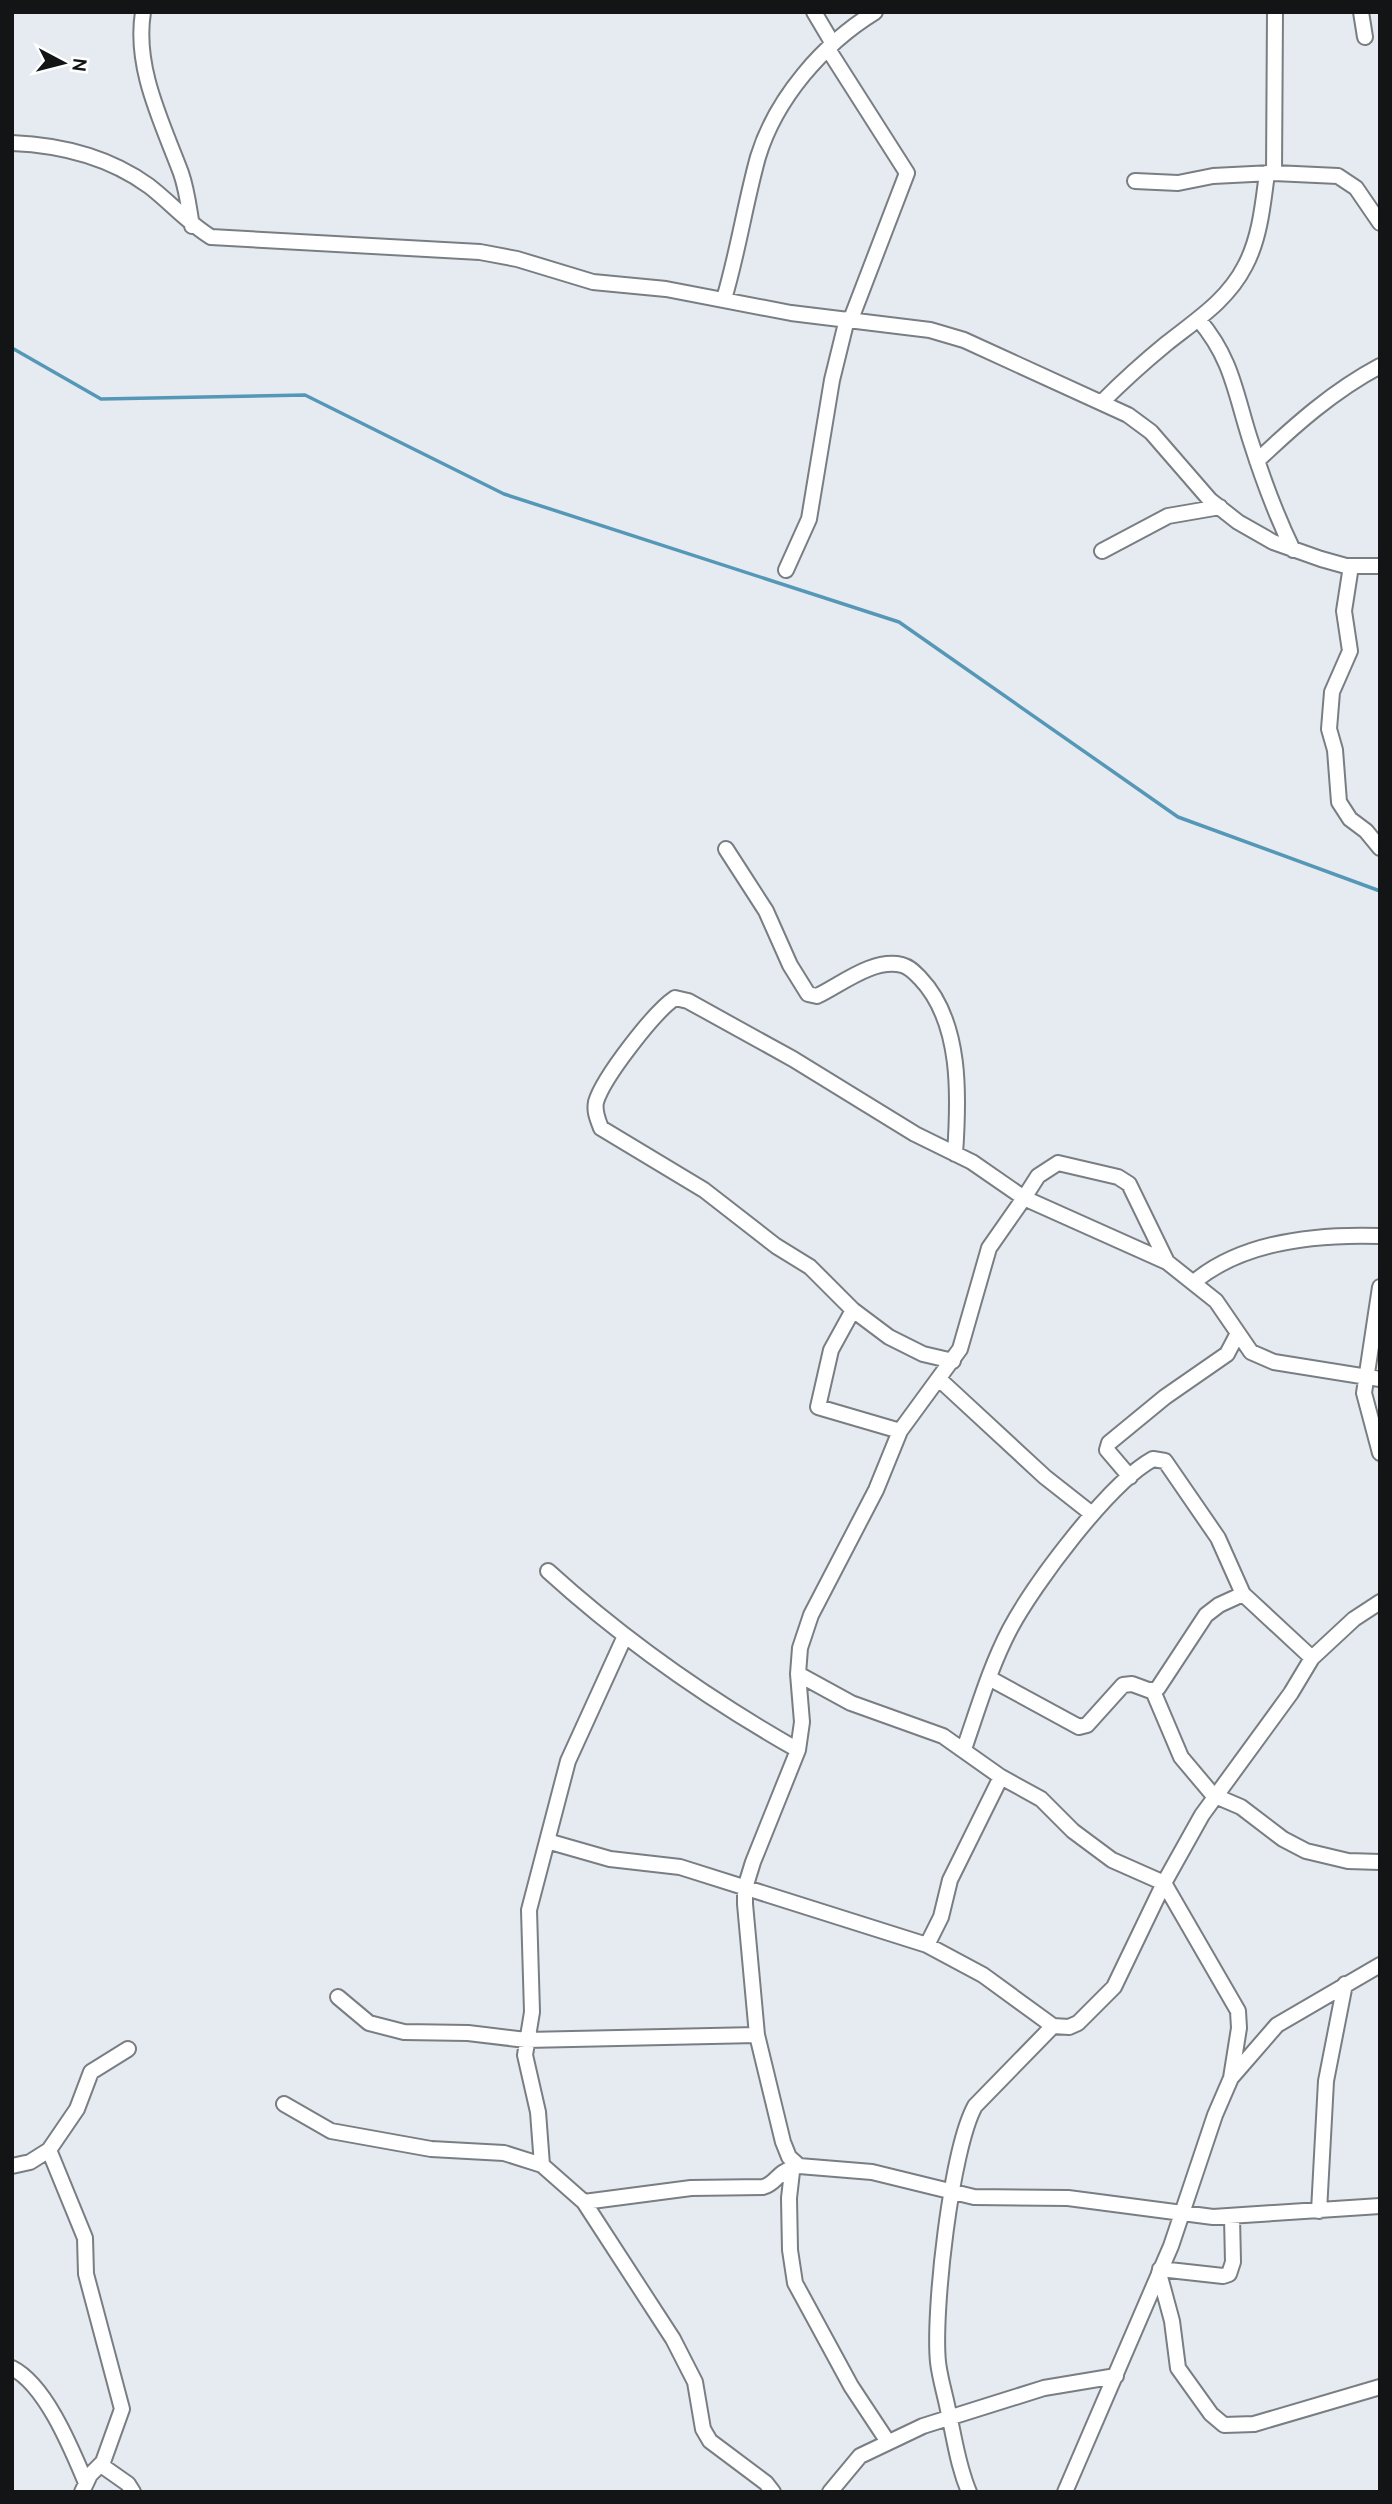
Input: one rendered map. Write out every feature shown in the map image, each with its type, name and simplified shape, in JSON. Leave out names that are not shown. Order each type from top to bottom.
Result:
[{"type":"street","points":[[143,12],[141,39],[145,71],[160,121],[182,176],[192,226]]},
{"type":"street","points":[[786,570],[809,519],[832,380],[849,319],[907,173],[831,46],[814,12]]},
{"type":"street","points":[[724,299],[766,136],[777,114],[806,72],[831,46],[875,12]]},
{"type":"street","points":[[1102,402],[1150,357],[1199,320],[1234,286],[1247,264],[1270,173],[1275,12]]},
{"type":"street","points":[[1361,12],[1365,37]]},
{"type":"street","points":[[12,143],[46,144],[116,165],[150,187],[192,226],[211,237],[238,241],[480,252],[517,259],[593,282],[666,289],[791,313],[930,330],[964,340],[1102,402],[1151,432],[1188,477],[1220,507],[1273,542],[1351,566],[1380,566]]},
{"type":"street","points":[[1135,181],[1178,183],[1213,176],[1270,173],[1338,176],[1350,181],[1380,223]]},
{"type":"street","points":[[1199,320],[1219,344],[1229,367],[1269,497],[1293,550]]},
{"type":"street","points":[[1257,461],[1318,406],[1380,366]]},
{"type":"street","points":[[1102,551],[1168,516],[1220,507]]},
{"type":"street","points":[[1351,566],[1344,611],[1350,651],[1332,692],[1329,729],[1335,750],[1339,802],[1350,819],[1366,831],[1380,848]]},
{"type":"street","points":[[726,849],[766,911],[790,965],[808,994],[817,996],[860,973],[893,965],[912,971],[928,987],[944,1019],[955,1070],[958,1100],[955,1153]]},
{"type":"street","points":[[953,1361],[905,1346],[853,1310],[810,1268],[776,1246],[704,1190],[601,1128],[595,1115],[597,1101],[652,1018],[665,1004],[680,997],[763,1041],[875,1111],[955,1153],[1024,1198],[1167,1262],[1194,1282],[1226,1313],[1237,1335],[1251,1352],[1274,1362],[1373,1379]]},
{"type":"street","points":[[888,2442],[850,2386],[795,2283],[790,2250],[792,2166],[783,2142],[757,2035],[746,1888],[798,1750],[803,1705],[798,1674],[800,1648],[811,1615],[876,1490],[900,1431],[953,1361],[965,1336],[989,1248],[1038,1176],[1058,1163],[1118,1177],[1136,1194],[1167,1262]]},
{"type":"street","points":[[1194,1282],[1213,1269],[1261,1246],[1317,1239],[1380,1236]]},
{"type":"street","points":[[1380,1287],[1373,1379],[1364,1402],[1380,1453]]},
{"type":"street","points":[[853,1310],[831,1350],[818,1407],[900,1431]]},
{"type":"street","points":[[1130,1477],[1106,1449],[1109,1443],[1165,1397],[1227,1354],[1237,1335]]},
{"type":"street","points":[[939,1379],[1045,1477],[1092,1514]]},
{"type":"street","points":[[964,1749],[1010,1628],[1092,1514],[1153,1459],[1165,1461],[1218,1538],[1243,1594],[1312,1658]]},
{"type":"street","points":[[548,1571],[625,1636],[726,1709],[798,1750]]},
{"type":"street","points":[[989,1678],[1079,1727],[1091,1723],[1123,1685],[1132,1684],[1153,1690],[1158,1688],[1206,1615],[1219,1605],[1243,1594]]},
{"type":"street","points":[[547,1842],[610,1859],[680,1867],[927,1945],[983,1975],[1053,2026],[1074,2026],[1114,1987],[1164,1884],[1215,1796],[1291,1693],[1312,1658],[1354,1619],[1380,1602]]},
{"type":"street","points":[[542,2165],[538,2112],[525,2054],[532,2012],[529,1910],[568,1761],[625,1636]]},
{"type":"street","points":[[798,1674],[833,1695],[931,1730],[964,1749],[1001,1777],[1041,1799],[1073,1831],[1112,1860],[1164,1884],[1238,2011],[1239,2028],[1231,2078],[1160,2271],[1065,2492]]},
{"type":"street","points":[[1153,1690],[1181,1757],[1215,1796],[1241,1807],[1306,1852],[1366,1864],[1380,1862]]},
{"type":"street","points":[[927,1945],[939,1923],[950,1880],[1001,1777]]},
{"type":"street","points":[[1231,2078],[1277,2025],[1380,1965]]},
{"type":"street","points":[[1319,2211],[1326,2081],[1345,1984]]},
{"type":"street","points":[[338,1997],[369,2022],[391,2031],[468,2033],[526,2040],[757,2035]]},
{"type":"street","points":[[969,2492],[956,2454],[940,2377],[938,2342],[952,2193],[969,2118],[975,2106],[1053,2026]]},
{"type":"street","points":[[12,2166],[30,2162],[48,2150],[77,2109],[92,2072],[128,2049]]},
{"type":"street","points":[[284,2104],[331,2131],[430,2149],[504,2153],[542,2165],[584,2202],[633,2273],[685,2360],[702,2406],[703,2429],[710,2441],[766,2483],[773,2492]]},
{"type":"street","points":[[48,2150],[85,2238],[86,2274],[122,2409],[101,2465],[84,2488]]},
{"type":"street","points":[[584,2202],[691,2188],[763,2187],[792,2166],[872,2172],[952,2193],[985,2198],[1121,2203],[1181,2215],[1232,2217],[1380,2206]]},
{"type":"street","points":[[1160,2271],[1223,2276],[1229,2273],[1233,2262],[1232,2217]]},
{"type":"street","points":[[1160,2271],[1172,2321],[1178,2368],[1210,2414],[1224,2425],[1254,2424],[1380,2386]]},
{"type":"street","points":[[12,2368],[28,2378],[38,2392],[70,2447],[84,2488]]},
{"type":"street","points":[[830,2492],[860,2456],[950,2416],[1044,2388],[1116,2376]]},
{"type":"street","points":[[101,2465],[128,2484],[133,2492]]},
{"type":"waterway","points":[[12,348],[101,399],[305,395],[504,494],[899,622],[1178,817],[1380,891]]}]
